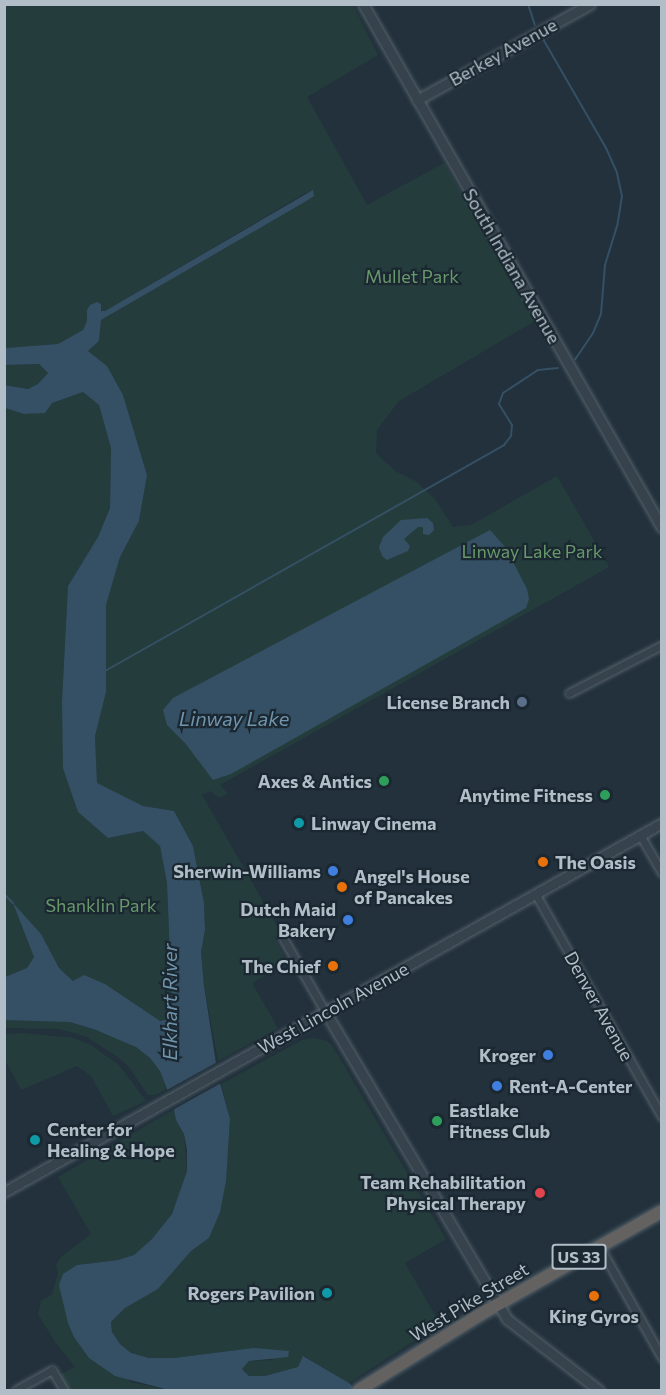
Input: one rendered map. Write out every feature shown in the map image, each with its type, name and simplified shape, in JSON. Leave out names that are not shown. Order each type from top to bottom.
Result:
[{"type":"highway","name":"West Pike Street","points":[[365,1387],[497,1305],[662,1211]]},
{"type":"street","name":"South Indiana Avenue","points":[[363,4],[662,528]]},
{"type":"street","name":"Berkey Avenue","points":[[417,100],[590,4]]},
{"type":"street","points":[[569,693],[662,645]]},
{"type":"street","name":"West Lincoln Avenue","points":[[4,1192],[662,823]]},
{"type":"street","points":[[640,835],[662,873]]},
{"type":"street","name":"Denver Avenue","points":[[536,895],[662,1117]]},
{"type":"street","points":[[283,938],[497,1305],[511,1324],[599,1390]]},
{"type":"street","points":[[599,1246],[662,1358]]},
{"type":"street","points":[[16,1390],[52,1370],[64,1390]]},
{"type":"green space","points":[[5,5],[353,5],[378,55],[307,97],[367,205],[444,163],[535,321],[399,401],[377,430],[376,453],[395,471],[417,482],[435,499],[453,527],[471,525],[557,476],[609,567],[220,785],[228,794],[219,798],[210,791],[202,795],[281,933],[274,937],[287,963],[252,983],[278,1028],[218,1061],[204,986],[201,952],[205,930],[204,903],[193,846],[174,811],[143,806],[97,784],[95,736],[106,692],[106,605],[120,557],[139,521],[147,475],[123,395],[107,366],[88,351],[99,341],[101,320],[303,203],[309,191],[105,311],[87,310],[87,321],[83,330],[58,344],[5,348]]},
{"type":"green space","points":[[39,364],[48,373],[38,384],[28,389],[5,385],[4,365]]},
{"type":"green space","name":"Shanklin Park","points":[[83,392],[99,405],[111,448],[110,508],[98,537],[68,586],[62,701],[78,812],[108,838],[143,831],[160,846],[167,883],[172,1006],[169,1019],[160,1021],[73,981],[59,968],[41,935],[34,957],[27,968],[5,977],[5,408],[24,414],[44,413],[52,403]]},
{"type":"green space","points":[[13,1018],[70,1022],[113,1036],[136,1047],[150,1058],[160,1071],[167,1089],[155,1095],[148,1095],[129,1067],[118,1057],[85,1036],[59,1029],[5,1028],[5,1020]]},
{"type":"green space","points":[[23,1033],[74,1038],[91,1045],[119,1065],[146,1101],[113,1116],[91,1076],[77,1066],[21,1090],[5,1060],[4,1034]]},
{"type":"green space","points":[[314,1038],[327,1041],[332,1045],[446,1239],[405,1263],[440,1324],[349,1383],[304,1356],[299,1367],[290,1371],[265,1376],[249,1376],[242,1368],[249,1361],[274,1360],[253,1348],[174,1358],[149,1358],[131,1353],[120,1344],[112,1332],[111,1322],[125,1308],[158,1289],[191,1251],[209,1238],[213,1227],[228,1148],[230,1119],[221,1084],[302,1040]]},
{"type":"green space","points":[[173,1110],[184,1134],[187,1171],[172,1214],[152,1239],[134,1255],[119,1260],[77,1265],[130,1382],[169,1390],[64,1390],[56,1376],[75,1367],[55,1342],[38,1314],[41,1301],[52,1294],[58,1273],[56,1265],[61,1257],[91,1234],[58,1177]]},
{"type":"water","points":[[313,190],[314,196],[303,203],[101,320],[99,341],[88,351],[107,366],[123,395],[147,475],[139,521],[120,557],[106,605],[106,692],[95,736],[97,783],[143,806],[174,811],[193,846],[204,903],[205,930],[201,952],[204,986],[218,1076],[230,1119],[226,1181],[220,1212],[209,1238],[191,1251],[158,1289],[125,1308],[111,1322],[112,1332],[120,1344],[131,1353],[149,1358],[174,1358],[253,1348],[289,1351],[288,1357],[249,1361],[242,1369],[249,1376],[265,1376],[298,1367],[303,1356],[349,1383],[356,1390],[169,1390],[115,1376],[89,1358],[74,1337],[68,1323],[59,1285],[63,1274],[77,1265],[118,1260],[134,1255],[152,1239],[172,1214],[187,1171],[187,1150],[184,1134],[176,1120],[160,1071],[150,1058],[136,1047],[96,1030],[70,1022],[5,1020],[5,977],[27,968],[34,957],[13,903],[41,934],[59,968],[73,981],[84,975],[105,984],[160,1021],[169,1019],[172,1006],[167,883],[160,846],[143,831],[108,838],[78,812],[63,768],[62,701],[68,586],[98,537],[110,508],[111,448],[99,405],[83,392],[52,403],[45,413],[24,414],[5,408],[4,385],[28,389],[38,384],[48,373],[39,364],[5,365],[5,348],[58,344],[83,330],[90,305],[97,302],[101,304],[101,311],[105,311]]},
{"type":"water","points":[[427,518],[433,523],[434,530],[429,535],[423,534],[423,527],[418,527],[404,539],[410,546],[408,551],[387,560],[382,556],[379,547],[383,537],[401,520]]},
{"type":"water","name":"Linway Lake","points":[[490,530],[506,548],[527,589],[529,599],[526,608],[231,774],[213,780],[185,743],[167,725],[163,710],[173,698]]},
{"type":"pier","points":[[221,1060],[223,1082],[171,1111],[165,1091]]},
{"type":"waterway","points":[[528,4],[535,25]]},
{"type":"waterway","points":[[543,39],[606,148],[617,173],[622,196],[617,226],[605,265],[601,314],[593,333],[575,360]]},
{"type":"waterway","points":[[105,671],[504,445],[511,436],[512,425],[499,404],[503,393],[538,370],[558,368]]},
{"type":"waterway","points":[[4,894],[13,903]]},
{"type":"place","name":"License Branch","points":[[522,702]]},
{"type":"place","name":"Axes & Antics","points":[[384,781]]},
{"type":"place","name":"Anytime Fitness","points":[[605,795]]},
{"type":"place","name":"Linway Cinema","points":[[299,823]]},
{"type":"place","name":"The Oasis","points":[[543,862]]},
{"type":"place","name":"Sherwin-Williams","points":[[333,871]]},
{"type":"place","name":"Angel's House of Pancakes","points":[[342,887]]},
{"type":"place","name":"Dutch Maid Bakery","points":[[348,920]]},
{"type":"place","name":"The Chief","points":[[333,966]]},
{"type":"place","name":"Kroger","points":[[548,1055]]},
{"type":"place","name":"Rent-A-Center","points":[[497,1086]]},
{"type":"place","name":"Eastlake Fitness Club","points":[[437,1121]]},
{"type":"place","name":"Center for Healing & Hope","points":[[35,1140]]},
{"type":"place","name":"Team Rehabilitation Physical Therapy","points":[[540,1193]]},
{"type":"place","name":"Rogers Pavilion","points":[[327,1293]]},
{"type":"place","name":"King Gyros","points":[[594,1296]]},
{"type":"park label","name":"Mullet Park","points":[[412,276]]},
{"type":"park label","name":"Linway Lake Park","points":[[532,551]]},
{"type":"water label","name":"Elkhart River","points":[[169,1002]]}]
